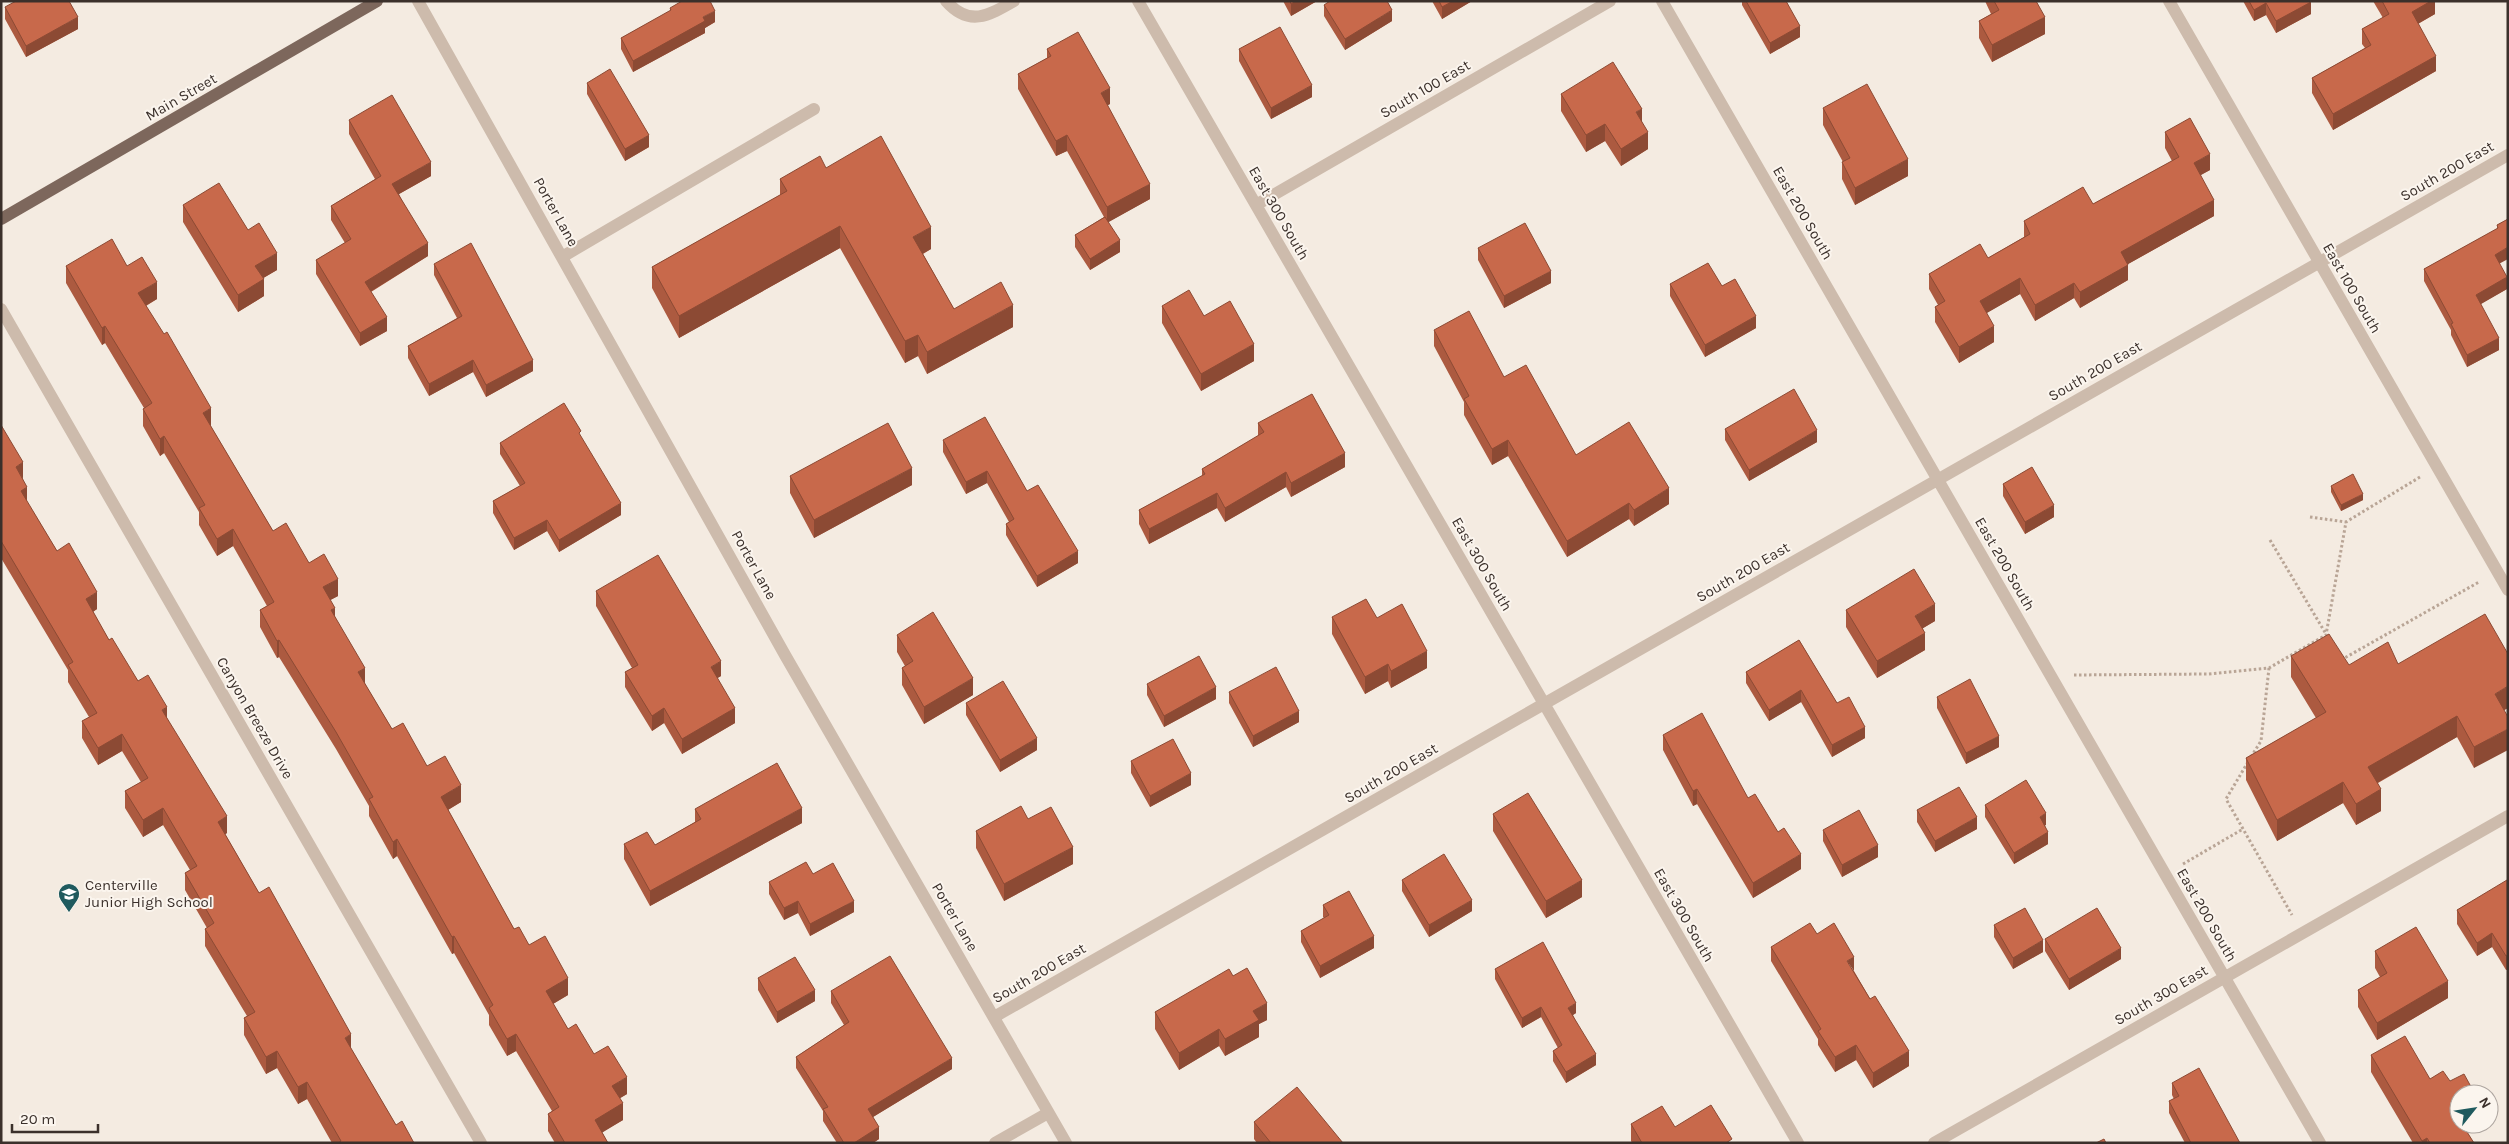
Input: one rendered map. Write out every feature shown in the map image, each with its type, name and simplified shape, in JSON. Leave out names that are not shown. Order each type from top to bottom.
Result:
[{"type":"main road","name":"Main Street","points":[[1,219],[377,1]]},
{"type":"street","name":"Porter Lane","points":[[418,1],[785,655],[1066,1143]]},
{"type":"street","points":[[946,1],[964,16],[980,17],[1014,1]]},
{"type":"street","name":"East 300 South","points":[[1138,1],[1798,1143]]},
{"type":"street","name":"South 100 East","points":[[1256,205],[1610,1]]},
{"type":"street","name":"East 200 South","points":[[1662,1],[2320,1143]]},
{"type":"street","name":"East 100 South","points":[[2169,1],[2508,590]]},
{"type":"street","points":[[562,257],[814,109]]},
{"type":"street","name":"South 200 East","points":[[994,1017],[2508,154]]},
{"type":"street","name":"Canyon Breeze Drive","points":[[1,309],[481,1143]]},
{"type":"street","name":"South 300 East","points":[[1934,1143],[2508,816]]},
{"type":"street","points":[[995,1143],[1048,1113]]},
{"type":"path","points":[[2310,517],[2346,522],[2437,468]]},
{"type":"path","points":[[2051,676],[2208,674],[2269,668],[2326,635],[2346,522]]},
{"type":"path","points":[[2270,540],[2331,644]]},
{"type":"path","points":[[2341,660],[2497,572]]},
{"type":"path","points":[[2336,652],[2345,668]]},
{"type":"path","points":[[2269,668],[2261,741],[2226,799],[2302,933]]},
{"type":"path","points":[[2261,741],[2265,749]]},
{"type":"path","points":[[2165,874],[2243,829]]},
{"type":"building","points":[[16,1],[69,1],[78,17],[26,46],[5,7]]},
{"type":"building","points":[[682,1],[710,1],[715,11],[703,17],[705,21],[633,61],[621,38],[671,10],[670,8]]},
{"type":"building","points":[[1330,1],[1387,1],[1392,10],[1345,39],[1324,5]]},
{"type":"building","points":[[1439,1],[1453,1],[1442,7]]},
{"type":"building","points":[[1746,1],[1786,1],[1800,26],[1770,43]]},
{"type":"building","points":[[1994,1],[2036,1],[2045,17],[1992,45],[1979,21],[1999,10]]},
{"type":"building","points":[[2249,1],[2311,2],[2276,21],[2266,3],[2254,10]]},
{"type":"building","points":[[2382,1],[2431,1],[2412,12],[2436,56],[2333,114],[2312,78],[2371,45],[2362,29],[2389,14]]},
{"type":"building","points":[[1280,27],[1312,85],[1271,108],[1239,49]]},
{"type":"building","points":[[1078,32],[1110,88],[1101,93],[1150,184],[1107,207],[1067,135],[1056,141],[1018,74],[1051,56],[1047,49]]},
{"type":"building","points":[[1613,62],[1642,109],[1636,112],[1648,132],[1621,149],[1605,124],[1586,135],[1561,94]]},
{"type":"building","points":[[610,69],[649,135],[625,149],[587,83]]},
{"type":"building","points":[[1867,84],[1908,159],[1855,188],[1842,162],[1850,158],[1823,108]]},
{"type":"building","points":[[392,95],[431,162],[392,184],[428,243],[365,282],[387,317],[360,333],[316,260],[351,239],[331,206],[381,176],[349,120]]},
{"type":"building","points":[[2190,118],[2210,154],[2194,163],[2214,200],[2121,252],[2128,265],[2080,292],[2074,283],[2035,305],[2020,278],[1980,301],[1994,326],[1959,347],[1935,307],[1945,301],[1929,274],[1980,244],[1988,258],[2030,234],[2024,221],[2083,187],[2093,204],[2179,157],[2165,132]]},
{"type":"building","points":[[881,136],[931,227],[913,237],[954,309],[1001,282],[1013,305],[927,352],[918,335],[905,341],[840,226],[679,316],[652,267],[787,191],[780,179],[820,156],[826,168]]},
{"type":"building","points":[[219,183],[248,230],[259,223],[277,253],[255,266],[264,279],[238,295],[183,205]]},
{"type":"building","points":[[1105,217],[1120,240],[1090,259],[1075,235]]},
{"type":"building","points":[[2508,219],[2508,247],[2495,255],[2507,277],[2476,295],[2499,338],[2467,355],[2451,324],[2453,323],[2424,269],[2498,228],[2497,225]]},
{"type":"building","points":[[1525,223],[1551,271],[1504,296],[1478,248]]},
{"type":"building","points":[[112,239],[127,266],[142,257],[157,282],[138,293],[164,334],[167,332],[211,408],[203,413],[273,531],[286,523],[309,563],[324,554],[338,579],[323,587],[335,608],[331,610],[365,668],[358,672],[392,729],[403,723],[427,766],[445,756],[461,785],[441,797],[514,929],[519,927],[529,945],[545,936],[568,978],[546,991],[568,1029],[576,1024],[594,1054],[608,1046],[627,1077],[612,1086],[623,1103],[595,1120],[608,1143],[565,1143],[548,1114],[559,1107],[516,1034],[507,1039],[489,1008],[493,1005],[454,936],[452,937],[397,839],[393,842],[369,799],[373,797],[336,732],[279,640],[277,641],[260,610],[274,602],[233,529],[217,539],[199,508],[205,505],[164,436],[160,439],[143,409],[152,403],[105,326],[102,328],[66,266]]},
{"type":"building","points":[[471,243],[533,360],[486,385],[473,360],[429,384],[408,346],[462,316],[434,264]]},
{"type":"building","points":[[1708,263],[1722,286],[1735,279],[1756,316],[1705,345],[1670,284]]},
{"type":"building","points":[[1189,290],[1204,316],[1230,301],[1254,344],[1201,374],[1162,306]]},
{"type":"building","points":[[1469,311],[1504,377],[1526,365],[1576,455],[1629,422],[1669,488],[1634,510],[1629,503],[1567,541],[1508,440],[1492,449],[1464,399],[1469,396],[1434,330]]},
{"type":"building","points":[[1794,389],[1817,430],[1749,470],[1725,429]]},
{"type":"building","points":[[1312,394],[1345,453],[1291,483],[1286,472],[1225,508],[1217,493],[1149,529],[1139,510],[1205,474],[1202,469],[1264,432],[1258,423]]},
{"type":"building","points":[[564,403],[581,431],[579,433],[621,503],[559,540],[547,520],[514,538],[493,501],[525,483],[500,443]]},
{"type":"building","points":[[985,417],[1027,491],[1038,485],[1078,551],[1037,576],[1006,524],[1014,519],[987,471],[966,482],[943,440]]},
{"type":"building","points":[[888,423],[912,468],[814,520],[790,476]]},
{"type":"building","points":[[1,425],[23,462],[16,467],[27,487],[21,491],[57,551],[69,543],[97,592],[86,599],[109,640],[112,638],[138,681],[148,675],[167,707],[162,710],[227,816],[218,822],[259,893],[269,887],[351,1034],[345,1038],[396,1125],[402,1121],[414,1143],[338,1143],[341,1141],[307,1082],[298,1087],[277,1051],[266,1057],[244,1018],[255,1012],[205,929],[214,923],[185,873],[197,866],[163,808],[143,820],[125,791],[148,778],[122,734],[98,748],[82,721],[97,713],[68,665],[73,662],[1,541]]},
{"type":"building","points":[[2032,467],[2054,505],[2025,522],[2003,484]]},
{"type":"building","points":[[2353,474],[2363,494],[2341,505],[2331,486]]},
{"type":"building","points":[[658,555],[721,661],[711,667],[735,708],[682,739],[664,708],[652,716],[625,672],[638,665],[596,591]]},
{"type":"building","points":[[1914,569],[1935,604],[1915,616],[1925,633],[1877,661],[1846,610]]},
{"type":"building","points":[[1366,599],[1377,618],[1402,604],[1427,651],[1391,671],[1388,664],[1365,677],[1332,617]]},
{"type":"building","points":[[933,612],[973,678],[924,707],[902,668],[913,661],[897,635]]},
{"type":"building","points":[[2485,614],[2508,654],[2508,686],[2495,694],[2508,717],[2508,729],[2474,747],[2457,716],[2368,767],[2381,789],[2356,804],[2343,782],[2277,820],[2246,758],[2326,712],[2291,656],[2329,634],[2349,665],[2388,642],[2398,664]]},
{"type":"building","points":[[1799,640],[1837,703],[1849,697],[1865,727],[1832,745],[1801,690],[1769,710],[1746,672]]},
{"type":"building","points":[[1199,656],[1216,687],[1164,716],[1147,684]]},
{"type":"building","points":[[1276,667],[1299,711],[1253,736],[1229,692]]},
{"type":"building","points":[[1970,679],[1999,736],[1966,753],[1937,697]]},
{"type":"building","points":[[1003,681],[1037,738],[1000,760],[966,703]]},
{"type":"building","points":[[1702,713],[1748,798],[1755,794],[1778,832],[1784,828],[1801,854],[1753,883],[1697,789],[1693,791],[1663,735]]},
{"type":"building","points":[[1173,739],[1191,773],[1150,796],[1131,761]]},
{"type":"building","points":[[777,763],[802,808],[650,891],[624,844],[647,832],[655,845],[701,819],[695,809]]},
{"type":"building","points":[[2026,780],[2046,813],[2040,817],[2048,832],[2014,853],[1985,805]]},
{"type":"building","points":[[1959,787],[1977,817],[1935,841],[1917,810]]},
{"type":"building","points":[[1528,793],[1582,880],[1546,901],[1493,814]]},
{"type":"building","points":[[1021,806],[1028,819],[1051,807],[1073,847],[1004,884],[976,831]]},
{"type":"building","points":[[1859,810],[1878,845],[1842,865],[1823,830]]},
{"type":"building","points":[[1444,854],[1472,900],[1429,925],[1402,880]]},
{"type":"building","points":[[806,862],[813,874],[833,863],[854,901],[810,924],[798,901],[784,908],[769,882]]},
{"type":"building","points":[[2507,880],[2508,955],[2506,956],[2492,933],[2477,943],[2457,910]]},
{"type":"building","points":[[1349,891],[1374,936],[1320,966],[1301,931],[1329,915],[1323,905]]},
{"type":"building","points":[[2025,908],[2043,940],[2013,958],[1994,925]]},
{"type":"building","points":[[2097,908],[2121,948],[2069,979],[2045,939]]},
{"type":"building","points":[[1810,923],[1817,934],[1834,923],[1854,957],[1847,961],[1870,999],[1875,996],[1909,1051],[1873,1073],[1856,1045],[1835,1057],[1818,1031],[1821,1029],[1771,947]]},
{"type":"building","points":[[2416,927],[2448,981],[2377,1023],[2358,990],[2387,973],[2375,951]]},
{"type":"building","points":[[1543,942],[1576,1003],[1568,1008],[1596,1054],[1566,1072],[1553,1051],[1562,1045],[1541,1007],[1522,1018],[1495,969]]},
{"type":"building","points":[[890,956],[952,1058],[868,1109],[879,1127],[854,1143],[844,1143],[823,1109],[828,1107],[796,1057],[849,1022],[831,991]]},
{"type":"building","points":[[795,957],[815,990],[777,1012],[758,978]]},
{"type":"building","points":[[1247,968],[1267,1003],[1253,1011],[1259,1020],[1225,1039],[1219,1029],[1179,1053],[1155,1012],[1229,969],[1233,976]]},
{"type":"building","points":[[2405,1036],[2430,1079],[2443,1071],[2450,1081],[2464,1074],[2470,1084],[2449,1084],[2449,1134],[2468,1134],[2474,1143],[2430,1143],[2427,1138],[2422,1141],[2371,1055]]},
{"type":"building","points":[[2199,1068],[2240,1143],[2191,1143],[2169,1101],[2179,1096],[2172,1083]]},
{"type":"building","points":[[1297,1087],[1343,1143],[1271,1143],[1254,1122]]},
{"type":"building","points":[[1711,1105],[1732,1139],[1726,1143],[1642,1143],[1631,1124],[1662,1106],[1675,1127]]},
{"type":"building","points":[[2104,1139],[2106,1143],[2096,1143]]},
{"type":"place","name":"Centerville Junior High School","points":[[69,913]]}]
